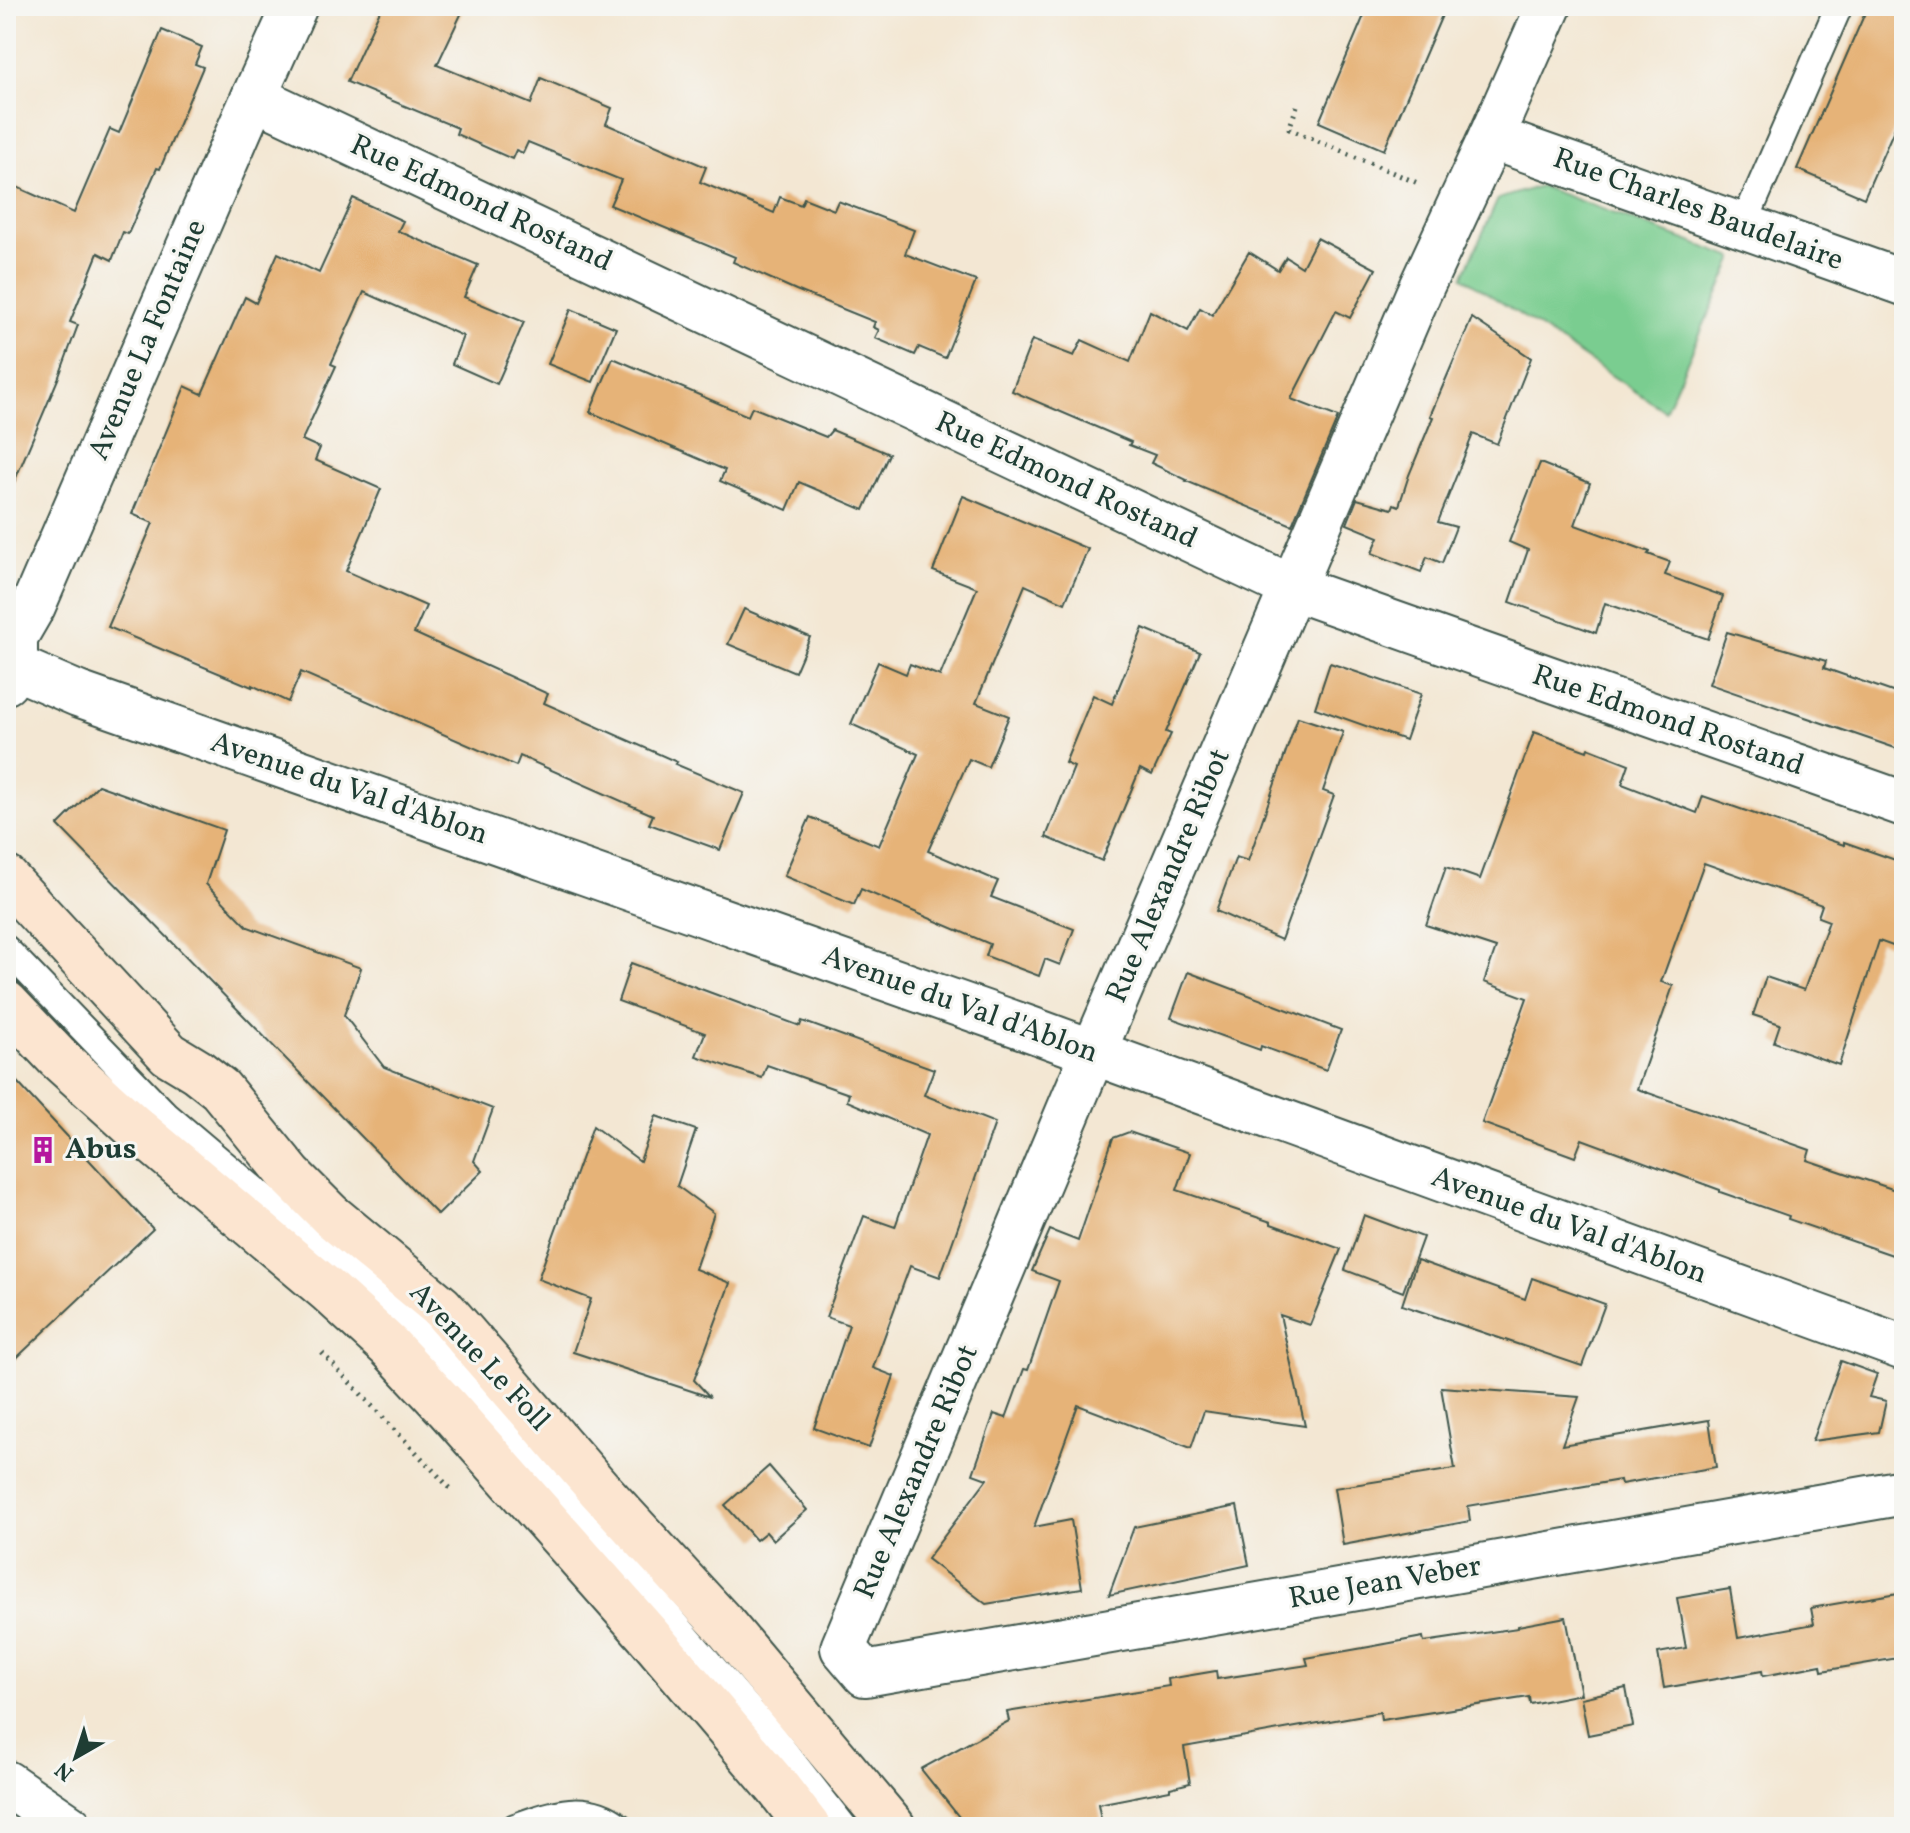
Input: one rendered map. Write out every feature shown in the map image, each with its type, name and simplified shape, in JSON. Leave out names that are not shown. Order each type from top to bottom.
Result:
[{"type":"main road","name":"Avenue Le Foll","points":[[6,878],[169,1054],[220,1089],[290,1175],[330,1215],[441,1307],[599,1489],[724,1625],[893,1827]]},
{"type":"main road","name":"Avenue Le Foll","points":[[6,1003],[57,1057],[132,1125],[330,1292],[390,1347],[648,1635],[808,1827]]},
{"type":"street","name":"Avenue La Fontaine","points":[[9,670],[15,637],[33,606],[295,6]]},
{"type":"street","name":"Rue Alexandre Ribot","points":[[865,1674],[843,1648],[1093,1053],[1418,294],[1549,6]]},
{"type":"street","name":"Rue Edmond Rostand","points":[[254,97],[1293,588],[1904,804]]},
{"type":"street","name":"Rue Charles Baudelaire","points":[[1491,137],[1904,283]]},
{"type":"street","name":"Avenue du Val d'Ablon","points":[[9,670],[1093,1053],[1904,1348]]},
{"type":"street","name":"Rue Jean Veber","points":[[865,1674],[1904,1492]]},
{"type":"street","points":[[6,1783],[70,1827]]},
{"type":"lane","points":[[1743,226],[1839,6]]},
{"type":"lane","name":"Avenue Le Foll","points":[[6,949],[166,1115],[362,1281],[418,1332],[469,1385],[769,1732],[844,1827]]},
{"type":"lane","points":[[515,1827],[554,1813],[574,1810],[594,1813],[620,1827]]},
{"type":"path","points":[[1297,106],[1289,129],[1461,202]]},
{"type":"path","points":[[312,1343],[459,1498]]},
{"type":"green space","points":[[1540,186],[1734,258],[1665,411],[1463,277],[1498,199]]},
{"type":"building","points":[[382,6],[465,6],[437,65],[531,104],[541,78],[612,108],[606,124],[706,167],[700,182],[774,213],[780,197],[801,205],[804,198],[834,210],[838,201],[914,230],[905,254],[976,281],[945,358],[919,347],[915,355],[875,338],[879,330],[873,327],[875,322],[733,262],[735,257],[610,205],[621,180],[528,142],[523,153],[516,150],[512,159],[456,134],[458,128],[347,82]]},
{"type":"building","points":[[1368,6],[1446,6],[1384,150],[1319,122]]},
{"type":"building","points":[[1868,6],[1904,6],[1904,107],[1864,198],[1797,169]]},
{"type":"building","points":[[162,30],[202,47],[195,64],[203,67],[160,169],[157,168],[128,234],[123,232],[112,260],[98,253],[70,322],[78,325],[58,379],[6,501],[6,182],[74,213],[110,129],[119,133]]},
{"type":"building","points":[[353,198],[403,221],[398,231],[478,265],[464,297],[524,322],[497,384],[452,364],[463,336],[364,292],[331,364],[336,366],[302,440],[320,448],[315,460],[381,489],[346,571],[426,606],[414,633],[548,694],[544,703],[744,793],[720,850],[649,824],[653,815],[520,756],[516,766],[301,672],[288,702],[108,627],[153,523],[132,514],[185,386],[202,394],[245,297],[256,303],[278,253],[319,273]]},
{"type":"building","points":[[1317,238],[1376,269],[1350,318],[1336,311],[1291,399],[1338,417],[1292,525],[1186,481],[1151,463],[1155,455],[1129,445],[1131,442],[1012,391],[1032,340],[1074,356],[1082,340],[1130,362],[1150,311],[1188,331],[1200,308],[1212,315],[1249,252],[1278,270],[1286,257],[1302,267]]},
{"type":"building","points":[[571,309],[616,328],[593,382],[548,364]]},
{"type":"building","points":[[1472,318],[1531,358],[1497,444],[1473,434],[1438,522],[1456,527],[1442,563],[1427,557],[1421,572],[1372,553],[1379,537],[1347,524],[1357,499],[1392,509],[1394,504],[1399,506],[1433,417],[1430,416]]},
{"type":"building","points":[[613,358],[748,416],[752,407],[826,437],[832,430],[889,454],[864,510],[799,482],[787,510],[720,481],[725,470],[590,412]]},
{"type":"building","points":[[1540,463],[1590,483],[1575,525],[1650,552],[1648,554],[1670,562],[1665,575],[1723,596],[1708,639],[1605,603],[1596,633],[1510,602],[1528,550],[1509,542]]},
{"type":"building","points":[[963,496],[1088,549],[1065,603],[1025,585],[976,703],[1009,716],[988,767],[969,759],[928,851],[998,881],[991,897],[1074,929],[1060,965],[1045,959],[1039,976],[986,956],[990,944],[861,889],[854,905],[784,876],[810,817],[879,846],[918,754],[851,724],[878,662],[906,674],[910,664],[940,676],[977,588],[933,571]]},
{"type":"building","points":[[744,609],[810,637],[795,672],[728,644]]},
{"type":"building","points":[[1143,628],[1200,652],[1166,732],[1171,734],[1152,775],[1140,769],[1102,861],[1046,837],[1074,767],[1065,763],[1093,695],[1112,704]]},
{"type":"building","points":[[1727,632],[1826,661],[1824,668],[1904,696],[1904,751],[1709,684]]},
{"type":"building","points":[[1330,663],[1421,694],[1405,740],[1315,708]]},
{"type":"building","points":[[1298,717],[1343,732],[1323,791],[1334,795],[1281,940],[1216,911],[1236,857],[1248,861]]},
{"type":"building","points":[[1534,732],[1629,764],[1622,784],[1697,813],[1703,796],[1904,863],[1904,950],[1879,941],[1839,1065],[1774,1042],[1780,1024],[1753,1015],[1766,977],[1804,990],[1829,921],[1818,917],[1822,905],[1704,863],[1661,982],[1673,986],[1637,1089],[1810,1150],[1807,1160],[1904,1193],[1904,1259],[1788,1219],[1789,1216],[1582,1139],[1575,1157],[1482,1123],[1527,998],[1484,982],[1496,948],[1426,925],[1446,867],[1480,879]]},
{"type":"building","points":[[98,785],[224,830],[206,884],[248,927],[361,968],[344,1015],[384,1067],[493,1109],[474,1161],[483,1171],[438,1215],[58,825]]},
{"type":"building","points":[[631,963],[800,1026],[802,1021],[934,1069],[924,1095],[995,1123],[940,1277],[910,1266],[873,1368],[894,1376],[869,1448],[814,1428],[849,1325],[826,1317],[864,1216],[895,1227],[927,1135],[847,1101],[849,1094],[767,1065],[762,1078],[696,1056],[705,1033],[618,1001]]},
{"type":"building","points":[[1188,972],[1341,1030],[1326,1070],[1171,1018]]},
{"type":"building","name":"Abus","points":[[6,1070],[153,1229],[6,1368]]},
{"type":"building","points":[[656,1116],[696,1130],[677,1186],[714,1213],[695,1269],[730,1283],[694,1380],[710,1397],[573,1352],[591,1299],[538,1279],[593,1126],[640,1161]]},
{"type":"building","points":[[1129,1132],[1190,1153],[1177,1190],[1341,1249],[1310,1325],[1280,1315],[1305,1426],[1204,1411],[1191,1448],[1078,1405],[1034,1527],[1071,1520],[1082,1588],[986,1604],[927,1559],[987,1479],[973,1474],[994,1414],[1006,1418],[1024,1369],[1028,1370],[1059,1281],[1032,1271],[1050,1230],[1078,1241],[1113,1138]]},
{"type":"building","points":[[1364,1215],[1423,1237],[1403,1292],[1345,1270]]},
{"type":"building","points":[[1417,1260],[1525,1299],[1532,1278],[1605,1304],[1582,1366],[1402,1305]]},
{"type":"building","points":[[1841,1361],[1877,1374],[1869,1397],[1886,1401],[1879,1432],[1812,1441]]},
{"type":"building","points":[[1441,1387],[1579,1397],[1562,1445],[1709,1420],[1716,1467],[1468,1506],[1470,1521],[1343,1545],[1334,1488],[1455,1469]]},
{"type":"building","points":[[769,1466],[807,1510],[773,1540],[766,1532],[756,1540],[725,1505]]},
{"type":"building","points":[[1237,1506],[1249,1565],[1109,1595],[1134,1527]]},
{"type":"building","points":[[1730,1589],[1738,1638],[1814,1624],[1811,1608],[1904,1592],[1904,1657],[1822,1671],[1821,1665],[1763,1676],[1762,1671],[1664,1688],[1658,1653],[1686,1648],[1677,1598]]},
{"type":"building","points":[[1566,1617],[1581,1694],[1530,1704],[1529,1697],[1381,1720],[1380,1712],[1184,1747],[1190,1783],[1098,1804],[1101,1819],[1048,1827],[967,1827],[921,1769],[1009,1721],[1007,1712],[1169,1686],[1168,1679],[1216,1671],[1217,1679],[1308,1665],[1306,1658],[1423,1637],[1424,1642],[1518,1628]]},
{"type":"building","points":[[1626,1688],[1633,1726],[1588,1735],[1581,1698]]},
{"type":"place","name":"Abus","points":[[43,1150]]}]
